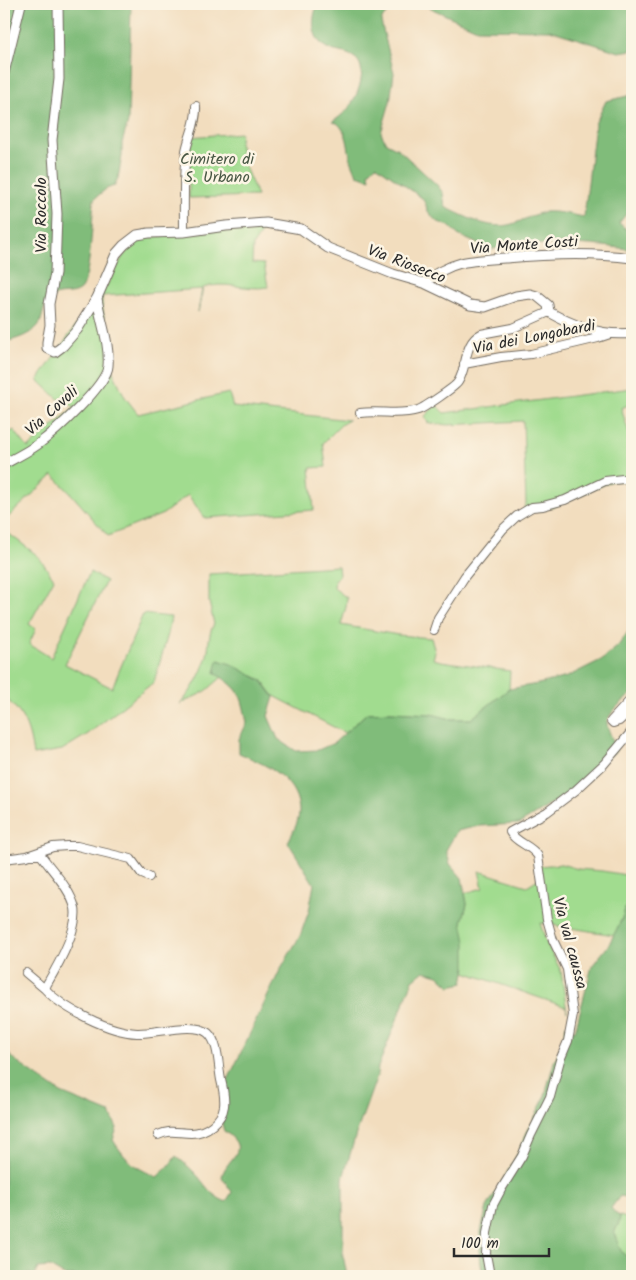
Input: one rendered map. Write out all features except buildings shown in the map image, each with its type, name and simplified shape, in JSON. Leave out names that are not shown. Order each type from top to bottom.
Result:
[{"type":"street","points":[[4,73],[21,4]]},
{"type":"street","name":"Via Roccolo","points":[[58,4],[60,73],[52,140],[57,223],[55,273],[49,304],[50,325],[46,342],[48,348],[55,352],[63,346],[77,330],[97,298]]},
{"type":"street","points":[[184,232],[184,169],[189,137],[197,116],[196,106]]},
{"type":"street","name":"Via Riosecco","points":[[97,298],[116,254],[130,239],[137,235],[266,223],[296,227],[333,250],[393,274],[424,283],[470,305],[485,307],[516,296],[534,294],[548,305],[549,312],[574,325],[610,334],[632,334]]},
{"type":"street","name":"Via Monte Costi","points":[[424,283],[452,266],[482,260],[533,255],[577,254],[632,258]]},
{"type":"street","name":"Via Covoli","points":[[4,464],[24,454],[49,435],[84,402],[101,382],[108,368],[108,348],[97,298]]},
{"type":"street","points":[[360,413],[409,412],[423,408],[458,382],[471,343],[477,336],[519,326],[549,312]]},
{"type":"street","name":"Via dei Longobardi","points":[[464,364],[531,354],[610,334]]},
{"type":"street","points":[[434,630],[438,618],[465,576],[503,529],[517,516],[532,507],[565,500],[604,481],[632,478]]},
{"type":"street","points":[[632,698],[612,718],[611,722],[617,722],[632,709]]},
{"type":"street","name":"Via val caussa","points":[[490,1276],[486,1254],[486,1233],[494,1205],[522,1156],[550,1097],[560,1060],[568,1041],[574,1009],[567,969],[553,940],[547,920],[538,856],[510,832],[547,812],[572,793],[604,764],[632,731]]},
{"type":"street","points":[[31,855],[53,847],[77,846],[131,859],[142,874],[149,877]]},
{"type":"street","points":[[4,859],[41,855],[71,898],[75,913],[64,953],[46,989]]},
{"type":"street","points":[[26,973],[50,994],[81,1015],[107,1027],[125,1032],[144,1033],[196,1028],[203,1029],[210,1034],[216,1047],[224,1096],[224,1107],[218,1121],[199,1132],[172,1131],[158,1135]]},
{"type":"green space","points":[[4,4],[131,4],[128,122],[122,143],[118,178],[114,186],[106,189],[94,199],[89,261],[84,284],[80,290],[72,294],[52,298],[45,306],[37,327],[19,338],[4,342]]},
{"type":"green space","points":[[318,4],[397,4],[383,17],[381,22],[394,73],[390,102],[381,133],[386,143],[398,149],[437,185],[443,193],[445,207],[477,222],[504,226],[545,212],[584,217],[595,124],[606,101],[632,95],[632,207],[619,223],[632,234],[628,249],[556,244],[521,245],[485,250],[480,245],[458,235],[449,226],[436,221],[427,210],[422,198],[376,165],[369,172],[370,179],[357,175],[351,160],[344,131],[337,123],[332,122],[340,117],[351,105],[360,84],[361,69],[355,58],[327,48],[318,39],[315,34],[314,16]]},
{"type":"green space","points":[[425,4],[632,4],[632,50],[619,52],[550,30],[477,29]]},
{"type":"green space","name":"Cimitero di S. Urbano","points":[[241,133],[240,150],[242,158],[257,196],[189,198],[189,137]]},
{"type":"green space","points":[[266,225],[253,245],[252,263],[264,264],[268,287],[252,288],[219,285],[203,288],[198,312],[202,289],[102,296],[102,304],[114,374],[125,397],[138,414],[229,393],[233,407],[349,420],[342,424],[323,443],[326,467],[310,468],[314,510],[205,518],[188,495],[163,514],[108,536],[53,475],[4,521],[4,436],[14,430],[28,448],[75,407],[57,398],[38,380],[83,315],[102,294],[123,256],[137,241],[144,238]]},
{"type":"green space","points":[[632,388],[631,404],[621,408],[632,442],[632,498],[624,481],[612,481],[550,508],[528,513],[524,507],[526,504],[523,421],[448,425],[428,423],[425,416],[436,405],[444,413]]},
{"type":"green space","points":[[4,530],[38,556],[54,579],[29,624],[36,629],[29,644],[51,658],[90,572],[106,581],[65,664],[112,688],[143,614],[171,617],[154,682],[88,734],[62,750],[33,755],[25,723],[17,709],[4,698]]},
{"type":"green space","points":[[338,566],[339,576],[335,579],[334,588],[347,598],[341,625],[398,635],[431,638],[435,652],[433,659],[510,671],[509,689],[471,719],[451,719],[431,714],[367,713],[345,733],[274,696],[262,680],[219,660],[215,673],[222,677],[206,691],[180,704],[201,671],[207,655],[210,633],[214,624],[209,602],[209,574]]},
{"type":"green space","points":[[632,626],[632,694],[613,712],[607,724],[616,751],[596,766],[560,799],[519,824],[479,826],[457,831],[446,850],[450,864],[462,878],[467,904],[462,922],[466,942],[466,967],[463,983],[450,986],[438,975],[424,971],[413,980],[378,1067],[377,1076],[356,1134],[343,1178],[343,1255],[347,1276],[65,1276],[50,1267],[38,1268],[34,1276],[28,1273],[27,1276],[4,1276],[4,1050],[21,1065],[61,1093],[110,1113],[117,1128],[113,1140],[127,1159],[136,1167],[157,1177],[176,1156],[220,1199],[226,1202],[232,1192],[222,1177],[224,1170],[237,1149],[237,1144],[224,1131],[222,1124],[227,1082],[281,968],[300,936],[309,911],[314,884],[288,842],[298,817],[297,798],[292,788],[277,773],[239,753],[239,739],[247,723],[245,713],[241,698],[235,688],[215,673],[218,660],[231,664],[262,681],[274,697],[268,716],[278,739],[296,751],[318,750],[334,743],[367,713],[431,714],[451,719],[471,719],[509,689],[567,677],[603,659],[618,646]]},
{"type":"green space","points":[[561,864],[578,869],[632,876],[629,899],[614,935],[540,923],[547,944],[561,971],[567,1012],[566,1007],[465,972],[462,922],[467,904],[465,893],[483,888],[479,871],[527,886],[538,879],[539,866]]},
{"type":"green space","points":[[632,885],[632,1198],[620,1196],[611,1208],[620,1216],[614,1234],[622,1252],[632,1260],[632,1276],[483,1276],[480,1258],[480,1235],[487,1207],[516,1157],[544,1099],[554,1062],[562,1044],[566,1025],[575,1031],[592,966],[608,946],[622,919]]},
{"type":"green space","points":[[620,1216],[632,1220],[632,1260],[622,1252],[614,1234]]}]
